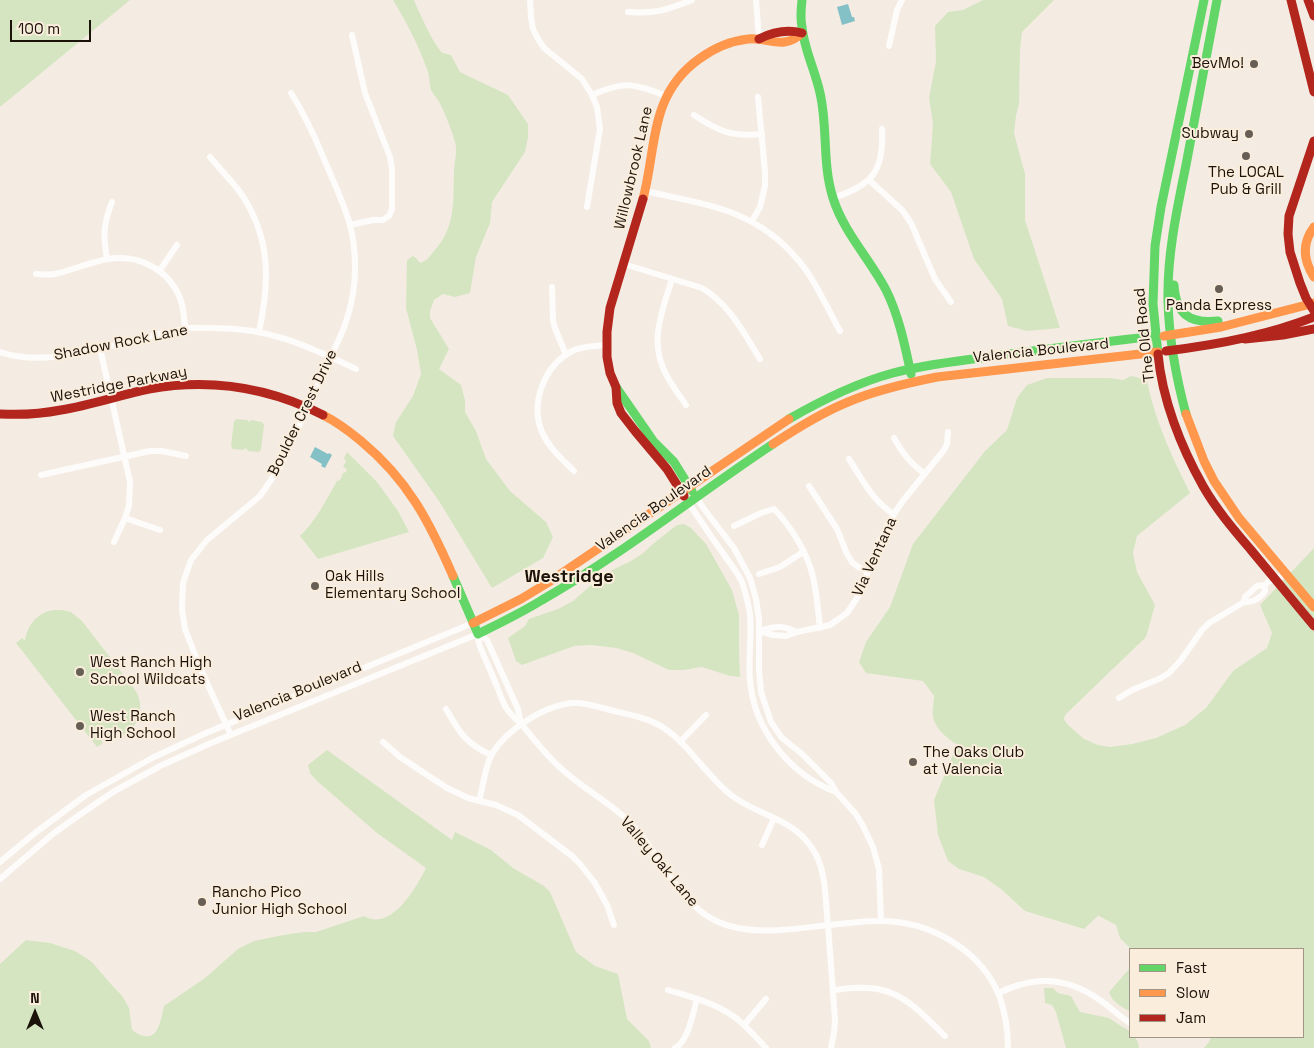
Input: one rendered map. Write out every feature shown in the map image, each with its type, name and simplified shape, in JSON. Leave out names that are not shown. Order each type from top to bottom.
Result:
[{"type":"main road","points":[[802,0],[802,33],[823,107],[827,172],[833,198],[844,225],[887,292],[896,317],[912,382]]},
{"type":"main road","name":"The Old Road","points":[[1204,0],[1155,246],[1153,288],[1159,365],[1175,426],[1193,467],[1214,503],[1237,534],[1314,626]]},
{"type":"main road","name":"The Old Road","points":[[1218,0],[1178,206],[1169,266],[1168,282],[1172,350],[1186,414],[1204,461],[1225,497],[1246,526],[1314,607]]},
{"type":"main road","points":[[1291,0],[1314,92]]},
{"type":"main road","points":[[1308,0],[1314,16]]},
{"type":"main road","name":"Willowbrook Lane","points":[[685,489],[652,453],[621,412],[616,399],[616,387],[610,373],[606,345],[610,308],[645,191],[657,121],[666,96],[674,82],[687,68],[704,55],[725,44],[759,39],[771,32],[791,30],[802,33]]},
{"type":"main road","points":[[1312,306],[1290,252],[1287,227],[1288,216],[1314,141]]},
{"type":"main road","points":[[1314,227],[1308,236],[1305,250],[1306,264],[1314,277]]},
{"type":"main road","points":[[1172,250],[1174,292],[1178,307],[1185,315],[1192,320],[1205,324],[1226,320],[1244,321]]},
{"type":"main road","name":"Valencia Boulevard","points":[[473,622],[521,599],[570,569],[782,422],[820,401],[858,384],[910,369],[1059,347],[1210,330],[1312,306]]},
{"type":"main road","name":"Valencia Boulevard","points":[[478,634],[527,610],[585,574],[787,434],[805,423],[860,397],[883,389],[946,375],[1206,346],[1245,339],[1288,327],[1314,317]]},
{"type":"main road","points":[[1245,339],[1314,329]]},
{"type":"main road","name":"Westridge Parkway","points":[[0,414],[17,415],[67,410],[161,388],[189,384],[242,386],[265,391],[307,406],[325,415],[356,436],[387,464],[409,491],[428,523],[478,634]]},
{"type":"main road","points":[[685,489],[696,497]]},
{"type":"main road","points":[[685,489],[688,502]]},
{"type":"main road","points":[[1237,534],[1246,526]]},
{"type":"street","points":[[530,0],[530,18],[538,39],[544,48],[582,79],[592,95],[598,113],[600,129],[587,207]]},
{"type":"street","points":[[628,12],[653,13],[692,0]]},
{"type":"street","points":[[756,0],[759,39]]},
{"type":"street","points":[[889,46],[897,10],[902,0]]},
{"type":"street","points":[[350,225],[373,220],[384,220],[389,216],[392,209],[392,168],[390,157],[365,93],[352,35]]},
{"type":"street","points":[[592,95],[610,88],[632,85],[666,96]]},
{"type":"street","name":"Boulder Crest Drive","points":[[231,735],[201,670],[185,629],[182,609],[183,583],[192,560],[207,540],[260,496],[280,467],[348,314],[354,276],[350,225],[342,200],[311,127],[291,92]]},
{"type":"street","points":[[752,221],[760,208],[765,186],[758,97]]},
{"type":"street","points":[[694,115],[719,130],[730,134],[762,134]]},
{"type":"street","points":[[833,198],[849,192],[869,180],[876,171],[882,153],[882,129]]},
{"type":"street","points":[[210,157],[239,192],[253,216],[260,233],[266,280],[264,311],[259,332]]},
{"type":"street","points":[[869,180],[902,210],[911,223],[935,279],[951,302]]},
{"type":"street","points":[[645,191],[713,206],[752,221],[771,234],[795,256],[807,272],[840,331]]},
{"type":"street","points":[[108,259],[104,226],[112,202]]},
{"type":"street","points":[[160,270],[178,245]]},
{"type":"street","points":[[36,274],[54,274],[108,259],[139,260],[160,270],[168,279],[180,298],[185,328]]},
{"type":"street","points":[[624,264],[702,288],[721,302],[729,311],[760,359]]},
{"type":"street","points":[[672,279],[658,326],[657,344],[666,376],[686,405]]},
{"type":"street","points":[[552,287],[553,321],[566,355]]},
{"type":"street","name":"Shadow Rock Lane","points":[[0,352],[18,356],[51,357],[100,348],[185,328],[222,328],[279,336],[330,356],[356,369]]},
{"type":"street","points":[[574,471],[546,440],[538,414],[538,397],[543,382],[552,368],[566,355],[573,350],[606,345]]},
{"type":"street","points":[[100,348],[130,482],[129,506],[126,518],[114,542]]},
{"type":"street","name":"Via Ventana","points":[[750,632],[773,627],[786,627],[798,632],[820,628],[830,625],[847,613],[859,595],[885,530],[902,502],[944,450],[947,444],[948,432]]},
{"type":"street","points":[[894,438],[912,465],[925,474]]},
{"type":"street","points":[[41,475],[150,451],[162,451],[186,456]]},
{"type":"street","points":[[849,459],[879,503],[894,514]]},
{"type":"street","points":[[809,486],[838,529],[852,562],[868,571]]},
{"type":"street","points":[[696,497],[734,548],[750,578],[759,619],[761,692],[771,722],[782,738],[800,752],[831,783],[836,792],[856,813],[873,847],[878,869],[881,921]]},
{"type":"street","points":[[688,502],[742,582],[750,615],[751,689],[758,712],[773,744],[782,755],[813,781],[836,792]]},
{"type":"street","points":[[734,526],[774,509],[782,517],[803,552],[813,576],[820,628]]},
{"type":"street","points":[[126,518],[160,530]]},
{"type":"street","points":[[759,574],[780,567],[803,552]]},
{"type":"street","points":[[1119,698],[1169,673],[1209,623],[1244,602],[1245,597],[1256,586],[1265,585],[1269,581],[1276,580],[1285,572]]},
{"type":"street","name":"Valencia Boulevard","points":[[0,862],[58,814],[101,786],[152,758],[226,725],[473,622]]},
{"type":"street","name":"Valencia Boulevard","points":[[0,879],[54,833],[75,818],[113,792],[160,766],[478,634]]},
{"type":"street","name":"Valley Oak Lane","points":[[478,634],[479,644],[509,713],[563,771],[625,818],[635,828],[656,854],[684,897],[693,906],[715,920],[729,926],[748,930],[881,921],[910,924],[944,936],[958,945],[973,959],[998,993],[1005,1016],[1008,1048]]},
{"type":"street","name":"Valley Oak Lane","points":[[478,634],[486,640],[491,649],[518,709],[521,724]]},
{"type":"street","points":[[480,801],[491,755],[505,737],[521,724],[560,705],[583,704],[643,718],[663,728],[680,742],[731,795],[796,830],[817,856],[824,877],[833,990],[835,1020],[831,1048]]},
{"type":"street","points":[[446,708],[464,738],[470,744],[491,755]]},
{"type":"street","points":[[680,742],[706,715]]},
{"type":"street","points":[[383,742],[400,757],[447,788],[468,798],[496,805],[518,815],[572,856],[595,883],[607,905],[614,925]]},
{"type":"street","points":[[762,845],[774,818]]},
{"type":"street","points":[[998,993],[1018,985],[1041,981],[1072,985],[1101,1001],[1129,1022]]},
{"type":"street","points":[[833,990],[870,988],[882,989],[895,994],[908,1001],[945,1036]]},
{"type":"street","points":[[668,990],[720,1008],[734,1016],[766,1048]]},
{"type":"street","points":[[675,1048],[686,1035],[697,999]]},
{"type":"street","points":[[744,1025],[766,999]]},
{"type":"green space","points":[[0,0],[130,0],[0,107]]},
{"type":"green space","points":[[393,0],[414,0],[436,44],[443,53],[451,55],[460,72],[508,95],[528,124],[525,152],[492,202],[490,223],[476,257],[470,293],[455,297],[443,294],[434,300],[430,311],[430,318],[449,349],[439,369],[461,385],[465,400],[465,412],[476,431],[486,459],[510,491],[546,522],[553,537],[543,558],[492,588],[439,501],[393,436],[396,422],[413,396],[421,374],[406,308],[407,260],[413,256],[420,263],[425,261],[446,233],[452,214],[456,146],[445,115],[431,90],[428,72],[421,53]]},
{"type":"green space","points":[[983,0],[1054,0],[1022,32],[1019,104],[1014,133],[1025,174],[1025,220],[1060,328],[1027,331],[1008,326],[1002,299],[974,259],[951,192],[930,164],[933,124],[929,98],[936,61],[935,26],[948,12],[963,10]]},
{"type":"green space","name":"The Oaks Club at Valencia","points":[[1131,376],[1147,381],[1159,425],[1190,493],[1137,536],[1133,553],[1137,572],[1155,605],[1146,637],[1065,715],[1064,719],[1084,739],[1098,745],[1110,747],[1156,738],[1185,725],[1206,708],[1233,671],[1267,648],[1272,633],[1260,605],[1314,548],[1314,1048],[1204,1048],[1211,1038],[1304,1038],[1304,948],[1130,948],[1120,938],[1116,925],[1099,915],[1084,929],[1025,911],[1001,889],[984,877],[959,869],[948,861],[938,835],[934,800],[954,752],[960,746],[947,738],[934,721],[934,696],[923,681],[866,673],[859,662],[866,642],[890,607],[913,544],[985,451],[1007,430],[1017,398],[1027,385],[1047,378],[1110,378],[1123,380]]},
{"type":"green space","points":[[237,419],[249,422],[251,420],[262,422],[264,425],[261,450],[258,452],[248,451],[246,448],[243,450],[233,449],[231,446],[234,421]]},
{"type":"green space","points":[[347,452],[377,482],[398,511],[409,532],[318,559],[300,536],[316,517],[337,481],[346,472],[347,469],[343,467]]},
{"type":"green space","points":[[684,524],[691,528],[706,544],[732,590],[739,615],[740,677],[730,676],[702,667],[669,670],[633,653],[616,648],[591,645],[574,646],[522,665],[516,661],[508,638],[525,626],[529,619],[558,609],[573,601],[598,579],[642,554],[677,525]]},
{"type":"green space","points":[[54,610],[71,612],[82,621],[139,698],[140,713],[128,732],[108,740],[100,739],[103,743],[97,747],[16,643],[22,638],[25,641],[28,630],[38,616]]},
{"type":"green space","points":[[327,750],[452,840],[455,832],[491,850],[513,868],[544,886],[550,892],[576,952],[595,966],[618,974],[627,1019],[649,1041],[651,1048],[0,1048],[0,964],[26,940],[50,943],[75,951],[92,962],[123,997],[129,1008],[132,1030],[140,1035],[147,1036],[156,1032],[164,1006],[205,978],[238,949],[254,941],[303,932],[316,932],[364,916],[374,919],[384,918],[401,906],[416,886],[426,868],[377,833],[310,773],[308,765]]},
{"type":"green space","points":[[1129,969],[1129,1010],[1120,1006],[1110,996],[1109,992]]},
{"type":"green space","points":[[1044,988],[1053,988],[1058,993],[1071,996],[1080,1012],[1109,1018],[1129,1030],[1129,1038],[1136,1038],[1139,1048],[1066,1048],[1056,1012],[1052,1005],[1045,1003]]},
{"type":"water","points":[[848,4],[855,21],[842,25],[837,7]]},
{"type":"water","points":[[315,447],[332,455],[325,468],[310,457]]},
{"type":"traffic: fast","points":[[802,0],[803,35],[818,84],[824,119],[827,172],[833,198],[850,234],[880,279],[891,300],[901,331],[911,374]]},
{"type":"traffic: fast","points":[[1158,354],[1153,304],[1155,246],[1161,207],[1204,0]]},
{"type":"traffic: fast","points":[[1186,414],[1171,344],[1168,301],[1169,267],[1176,215],[1217,0]]},
{"type":"traffic: fast","points":[[1174,285],[1178,303],[1186,315],[1199,321],[1218,321]]},
{"type":"traffic: fast","points":[[789,419],[853,387],[905,370],[994,356],[1156,336]]},
{"type":"traffic: fast","points":[[616,387],[654,442],[674,462],[692,491]]},
{"type":"traffic: fast","points":[[453,576],[478,634],[534,605],[572,582],[630,544],[773,444]]},
{"type":"traffic: slow","points":[[643,199],[663,105],[671,89],[683,73],[705,55],[729,43],[748,39],[782,42],[795,38],[802,33]]},
{"type":"traffic: slow","points":[[1314,227],[1307,239],[1305,252],[1310,271],[1314,277]]},
{"type":"traffic: slow","points":[[1164,336],[1221,327],[1314,303]]},
{"type":"traffic: slow","points":[[773,444],[809,421],[838,406],[903,384],[937,377],[1158,352]]},
{"type":"traffic: slow","points":[[1186,414],[1204,461],[1214,481],[1239,518],[1314,607]]},
{"type":"traffic: slow","points":[[323,415],[361,441],[392,471],[416,502],[426,519],[453,576]]},
{"type":"traffic: slow","points":[[473,623],[521,599],[549,582],[789,419]]},
{"type":"traffic: jam","points":[[1291,0],[1314,92]]},
{"type":"traffic: jam","points":[[1308,0],[1314,16]]},
{"type":"traffic: jam","points":[[759,39],[780,32],[802,33]]},
{"type":"traffic: jam","points":[[1314,141],[1289,216],[1288,234],[1290,252],[1300,283],[1314,311]]},
{"type":"traffic: jam","points":[[643,199],[610,308],[607,332],[607,357],[621,413],[667,469],[684,496]]},
{"type":"traffic: jam","points":[[1166,351],[1241,339],[1296,324],[1314,317]]},
{"type":"traffic: jam","points":[[1245,339],[1314,329]]},
{"type":"traffic: jam","points":[[1158,354],[1168,405],[1180,439],[1203,486],[1226,519],[1314,626]]},
{"type":"traffic: jam","points":[[0,414],[30,414],[53,411],[149,389],[195,384],[239,387],[260,392],[302,405],[323,415]]},
{"type":"place","name":"BevMo!","points":[[1254,64]]},
{"type":"place","name":"Subway","points":[[1249,134]]},
{"type":"place","name":"The LOCAL Pub & Grill","points":[[1246,156]]},
{"type":"place","name":"Panda Express","points":[[1219,289]]},
{"type":"place","name":"Oak Hills Elementary School","points":[[315,586]]},
{"type":"place","name":"West Ranch High School Wildcats","points":[[80,672]]},
{"type":"place","name":"West Ranch High School","points":[[80,726]]},
{"type":"place","name":"The Oaks Club at Valencia","points":[[913,762]]},
{"type":"place","name":"Rancho Pico Junior High School","points":[[202,902]]},
{"type":"district","name":"Westridge","points":[[569,577]]}]
